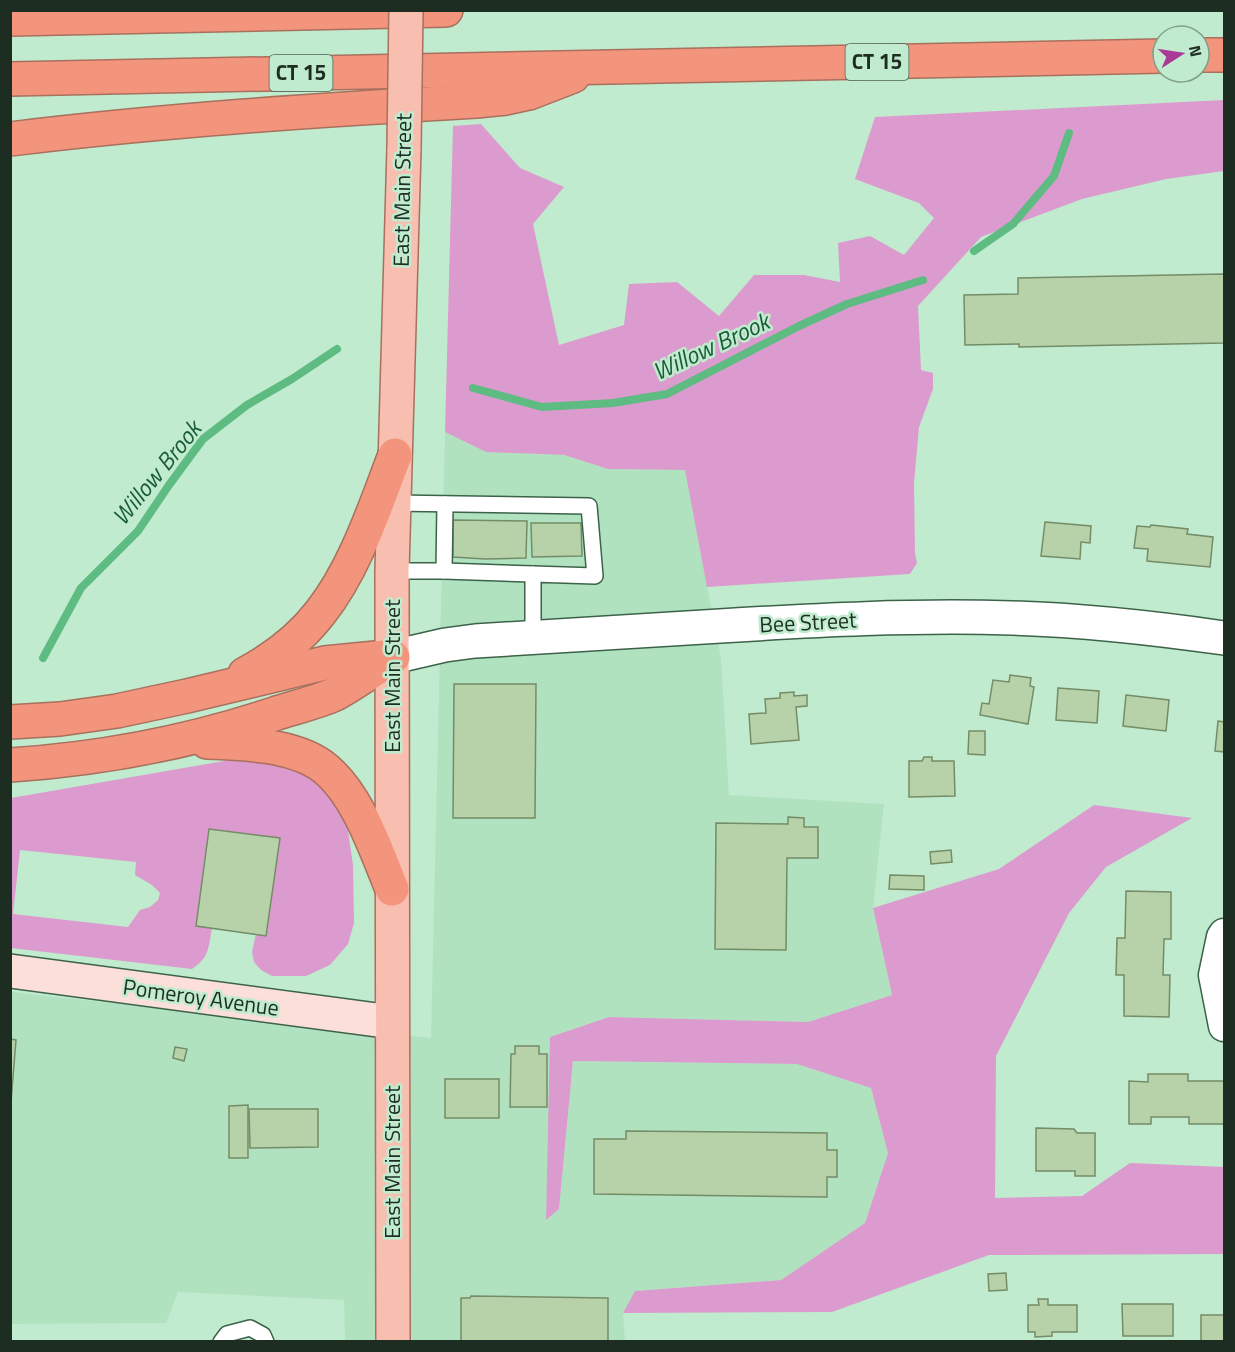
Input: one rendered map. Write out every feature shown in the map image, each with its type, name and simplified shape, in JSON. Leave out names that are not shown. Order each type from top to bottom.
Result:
[{"type":"highway","points":[[10,19],[446,10]]},
{"type":"highway","name":"CT 15","points":[[10,79],[1151,56]]},
{"type":"highway","points":[[10,139],[212,119],[506,98],[529,93],[591,68]]},
{"type":"highway","points":[[223,687],[280,652],[322,611],[348,568],[395,455]]},
{"type":"highway","points":[[10,722],[60,719],[117,711],[325,663],[393,657]]},
{"type":"highway","points":[[10,765],[142,749],[232,728],[334,694],[393,657]]},
{"type":"highway","points":[[172,743],[214,742],[272,748],[300,755],[321,765],[337,779],[351,798],[371,838],[392,889]]},
{"type":"main road","name":"East Main Street","points":[[393,1341],[392,571],[406,10]]},
{"type":"main road","name":"Pomeroy Avenue","points":[[10,971],[392,1022]]},
{"type":"street","name":"Bee Street","points":[[393,657],[445,645],[475,641],[793,622],[958,617],[1066,621],[1224,638]]},
{"type":"street","points":[[1224,934],[1214,975],[1224,1026]]},
{"type":"lane","points":[[392,571],[444,571],[485,566],[596,576],[589,506],[520,513],[487,505],[393,503]]},
{"type":"lane","points":[[444,571],[445,504]]},
{"type":"lane","points":[[486,521],[487,505]]},
{"type":"lane","points":[[524,568],[533,637]]},
{"type":"lane","points":[[220,1341],[227,1334],[250,1328],[263,1335],[266,1341]]},
{"type":"shaded area","points":[[1224,100],[1224,171],[1166,179],[1082,199],[981,237],[918,306],[921,370],[933,373],[933,389],[919,427],[914,483],[917,563],[910,574],[707,587],[685,470],[608,469],[564,455],[486,452],[445,432],[453,126],[481,124],[520,168],[564,187],[533,224],[559,345],[624,325],[629,284],[677,282],[719,316],[754,275],[804,275],[840,282],[838,243],[870,236],[904,255],[934,218],[919,203],[855,179],[875,117]]},
{"type":"shaded area","points":[[445,432],[486,452],[564,455],[608,469],[685,470],[721,658],[729,795],[884,804],[873,908],[892,995],[808,1022],[609,1017],[550,1037],[559,1209],[573,1061],[797,1064],[871,1088],[888,1153],[865,1223],[781,1280],[636,1291],[623,1313],[625,1341],[345,1341],[344,1300],[178,1292],[166,1323],[11,1324],[11,992],[431,1038]]},
{"type":"shaded area","points":[[272,760],[306,769],[331,792],[347,824],[353,865],[354,923],[348,944],[330,965],[306,976],[272,976],[261,970],[254,962],[252,952],[256,934],[266,935],[280,838],[210,829],[197,926],[212,928],[205,956],[192,969],[11,948],[11,798],[224,761]],"holes":[[[20,850],[136,862],[135,875],[152,885],[160,893],[158,900],[150,907],[140,910],[128,927],[13,914]]]},
{"type":"shaded area","points":[[1094,805],[1192,818],[1106,867],[1069,913],[996,1056],[995,1198],[1082,1196],[1130,1163],[1224,1167],[1224,1254],[989,1255],[832,1312],[623,1313],[635,1291],[781,1280],[865,1223],[888,1153],[871,1088],[797,1064],[573,1061],[559,1209],[546,1220],[550,1037],[609,1017],[808,1022],[892,995],[873,908],[999,869]]},
{"type":"building","points":[[1224,274],[1224,343],[1019,347],[1019,344],[965,345],[964,295],[1018,294],[1018,278]]},
{"type":"building","points":[[453,520],[527,521],[526,558],[453,557]]},
{"type":"building","points":[[1045,522],[1091,526],[1090,543],[1081,542],[1080,559],[1041,556]]},
{"type":"building","points":[[531,523],[581,523],[582,556],[532,557]]},
{"type":"building","points":[[1151,525],[1188,529],[1187,534],[1213,537],[1210,567],[1147,561],[1148,549],[1134,548],[1137,526],[1150,527]]},
{"type":"building","points":[[1010,675],[1031,678],[1030,686],[1034,687],[1028,724],[980,715],[982,703],[989,704],[993,680],[1009,682]]},
{"type":"building","points":[[454,684],[536,684],[535,818],[453,818]]},
{"type":"building","points":[[1058,688],[1099,691],[1097,723],[1056,720]]},
{"type":"building","points":[[794,692],[794,696],[807,695],[807,706],[796,707],[799,740],[751,744],[749,714],[766,713],[765,699],[780,698],[780,693]]},
{"type":"building","points":[[1126,695],[1169,700],[1166,731],[1123,726]]},
{"type":"building","points":[[1218,721],[1224,722],[1224,752],[1215,751]]},
{"type":"building","points":[[969,731],[985,731],[985,755],[968,754]]},
{"type":"building","points":[[924,757],[932,757],[932,761],[954,761],[955,796],[909,797],[909,761],[922,761]]},
{"type":"building","points":[[788,817],[804,818],[804,827],[818,827],[818,858],[787,858],[786,950],[715,949],[716,823],[788,824]]},
{"type":"building","points":[[209,829],[280,838],[266,936],[196,926]]},
{"type":"building","points":[[951,850],[952,862],[931,864],[930,852]]},
{"type":"building","points":[[890,875],[924,876],[924,890],[889,889]]},
{"type":"building","points":[[1126,891],[1171,892],[1171,939],[1164,939],[1163,975],[1170,975],[1169,1017],[1124,1016],[1124,975],[1116,975],[1117,938],[1125,938]]},
{"type":"building","points":[[10,1039],[16,1040],[10,1115]]},
{"type":"building","points":[[515,1046],[539,1046],[539,1054],[547,1054],[547,1107],[510,1107],[511,1054],[515,1054]]},
{"type":"building","points":[[175,1047],[187,1049],[184,1061],[173,1058]]},
{"type":"building","points":[[1148,1074],[1188,1074],[1188,1081],[1224,1081],[1224,1124],[1189,1124],[1189,1117],[1151,1117],[1151,1124],[1129,1124],[1129,1081],[1148,1082]]},
{"type":"building","points":[[445,1079],[499,1079],[499,1118],[445,1118]]},
{"type":"building","points":[[248,1105],[248,1158],[229,1158],[229,1106]]},
{"type":"building","points":[[249,1109],[318,1109],[318,1147],[250,1148]]},
{"type":"building","points":[[1036,1128],[1074,1129],[1077,1133],[1095,1133],[1095,1176],[1075,1176],[1075,1171],[1036,1171]]},
{"type":"building","points":[[626,1131],[827,1133],[827,1150],[837,1150],[837,1177],[827,1177],[827,1197],[594,1194],[594,1139],[626,1139]]},
{"type":"building","points":[[1006,1273],[1007,1290],[989,1291],[988,1274]]},
{"type":"building","points":[[471,1296],[608,1298],[608,1342],[461,1342],[461,1298]]},
{"type":"building","points":[[1038,1299],[1048,1299],[1048,1305],[1077,1305],[1077,1332],[1052,1332],[1052,1336],[1035,1337],[1035,1332],[1028,1332],[1028,1305],[1039,1305]]},
{"type":"building","points":[[1122,1304],[1173,1304],[1173,1336],[1123,1336]]},
{"type":"building","points":[[1201,1315],[1224,1315],[1224,1342],[1201,1342]]},
{"type":"waterway","name":"Willow Brook","points":[[974,251],[1013,224],[1054,176],[1069,133]]},
{"type":"waterway","name":"Willow Brook","points":[[473,388],[542,407],[613,403],[667,394],[847,304],[923,280]]},
{"type":"waterway","name":"Willow Brook","points":[[43,658],[81,588],[138,531],[203,439],[247,405],[337,349]]}]
